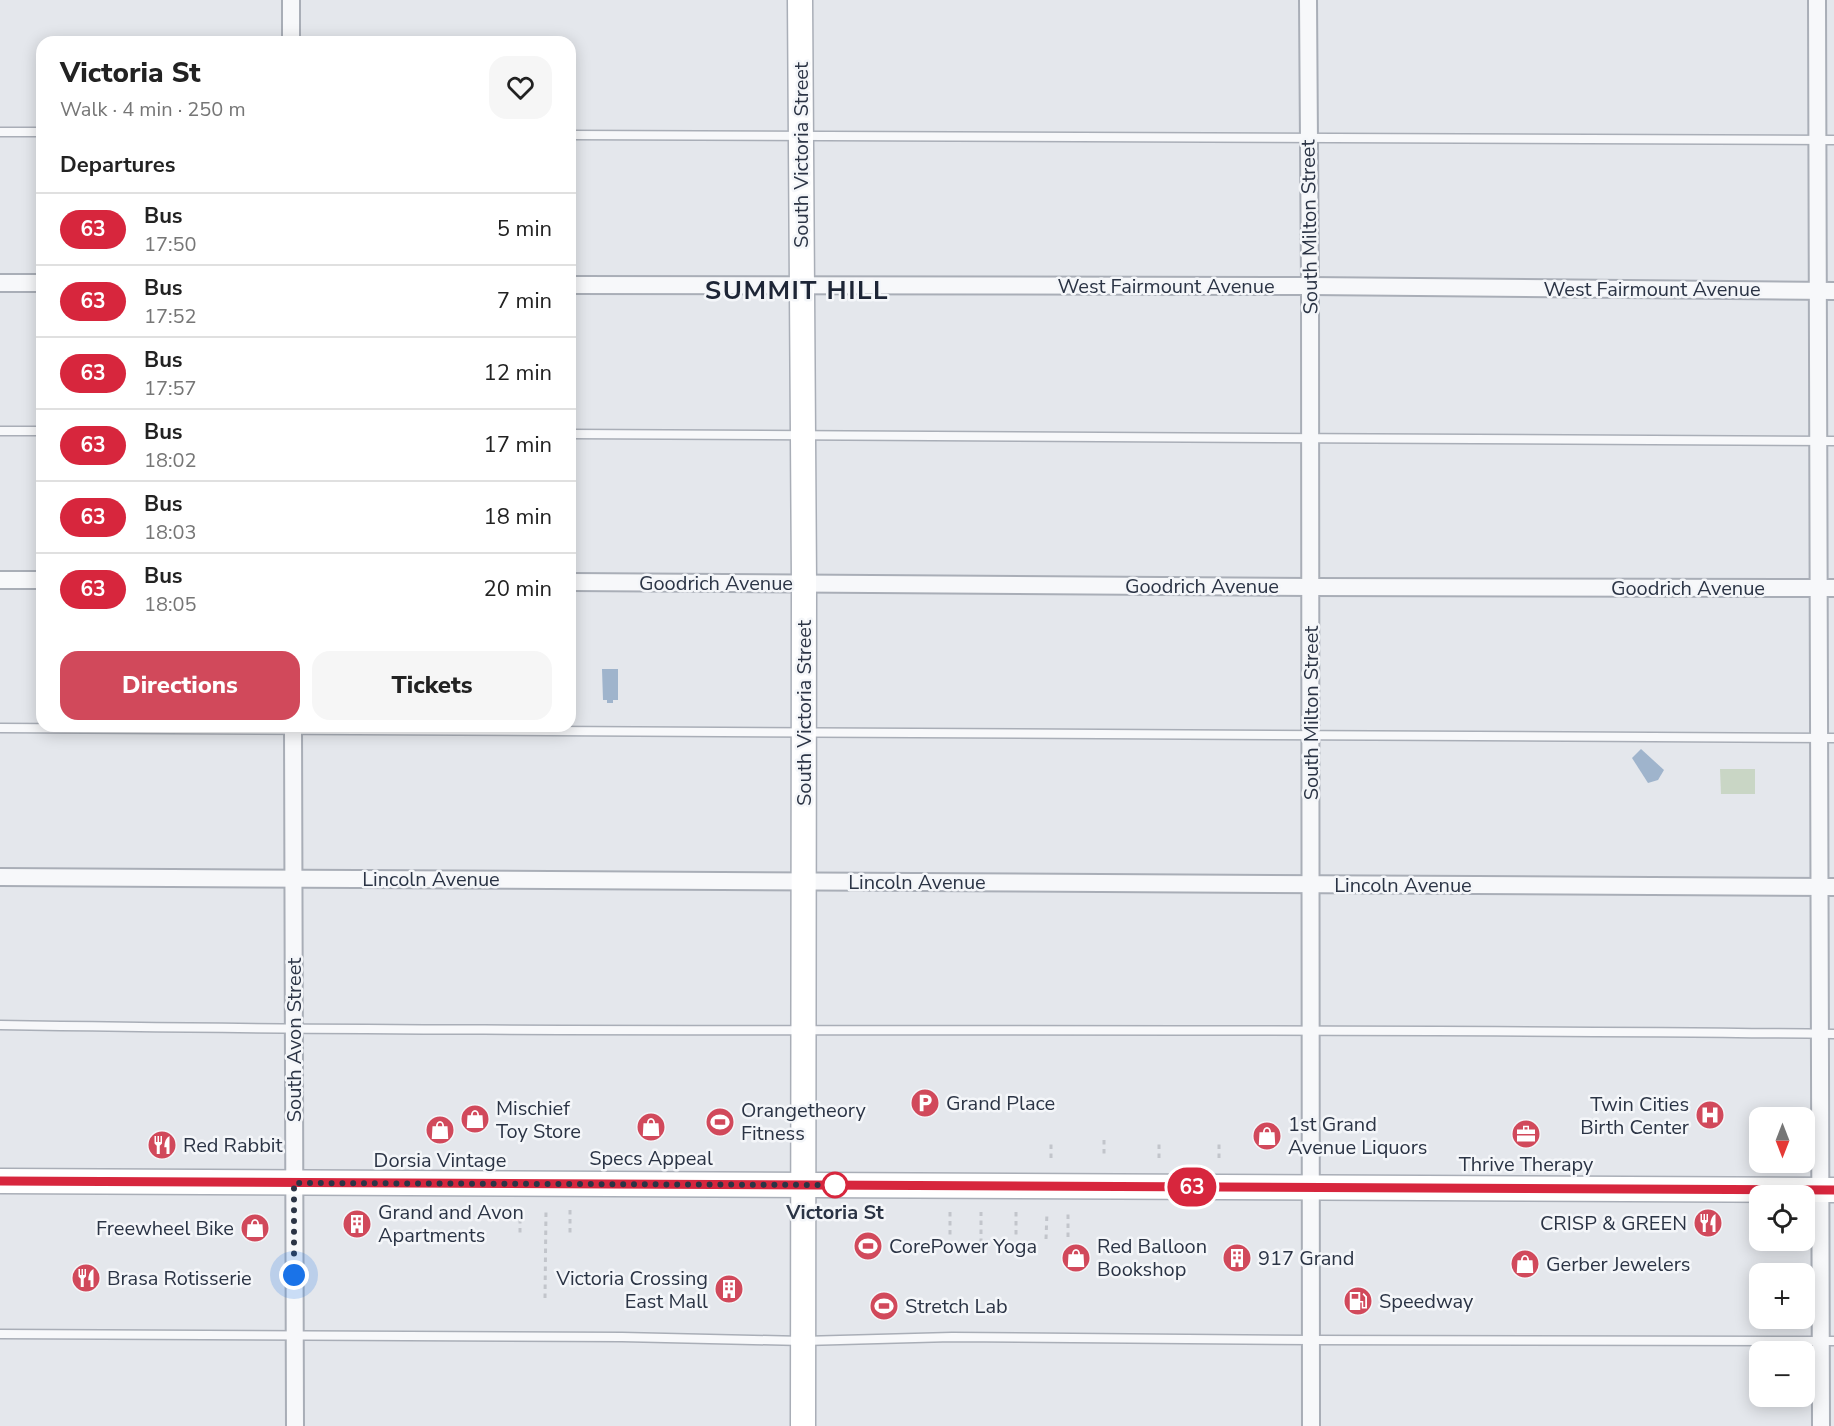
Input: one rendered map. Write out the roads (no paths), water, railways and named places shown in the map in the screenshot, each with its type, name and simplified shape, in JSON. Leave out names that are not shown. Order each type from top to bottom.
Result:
[{"type":"main road","name":"South Victoria Street","points":[[800,0],[804,583],[803,1426]]},
{"type":"main road","points":[[0,1181],[1827,1190]]},
{"type":"street","points":[[291,0],[291,36]]},
{"type":"street","name":"South Milton Street","points":[[1308,0],[1311,1426]]},
{"type":"street","points":[[1817,0],[1826,140],[1827,1341],[1821,1426]]},
{"type":"street","points":[[0,283],[36,283]]},
{"type":"street","name":"West Fairmount Avenue","points":[[576,285],[1310,286],[1826,291]]},
{"type":"street","points":[[0,580],[36,580]]},
{"type":"street","name":"Goodrich Avenue","points":[[576,582],[1827,588]]},
{"type":"street","name":"South Avon Street","points":[[292,732],[295,1426]]},
{"type":"street","name":"Lincoln Avenue","points":[[0,877],[1827,887]]},
{"type":"lane","points":[[0,132],[36,132]]},
{"type":"lane","points":[[576,135],[1826,140]]},
{"type":"lane","points":[[0,431],[36,431]]},
{"type":"lane","points":[[576,434],[1826,441]]},
{"type":"lane","points":[[0,728],[36,728]]},
{"type":"lane","points":[[576,730],[1827,738]]},
{"type":"lane","points":[[0,1025],[295,1029],[1310,1030],[1827,1034]]},
{"type":"lane","points":[[0,1334],[622,1337],[803,1341],[952,1337],[1827,1341]]},
{"type":"water","points":[[602,669],[618,669],[618,700],[613,700],[613,703],[603,700]]},
{"type":"water","points":[[1641,749],[1664,770],[1658,780],[1648,783],[1632,758]]},
{"type":"place","name":"Grand Place","points":[[925,1103]]},
{"type":"place","name":"Twin Cities Birth Center","points":[[1710,1115]]},
{"type":"place","name":"Mischief Toy Store","points":[[475,1119]]},
{"type":"place","name":"Orangetheory Fitness","points":[[720,1122]]},
{"type":"place","name":"Specs Appeal","points":[[651,1127]]},
{"type":"place","name":"Dorsia Vintage","points":[[440,1130]]},
{"type":"place","name":"Thrive Therapy","points":[[1526,1134]]},
{"type":"place","name":"1st Grand Avenue Liquors","points":[[1267,1136]]},
{"type":"place","name":"Red Rabbit","points":[[162,1145]]},
{"type":"place","name":"Victoria St","points":[[835,1185]]},
{"type":"place","name":"CRISP & GREEN","points":[[1708,1223]]},
{"type":"place","name":"Grand and Avon Apartments","points":[[357,1224]]},
{"type":"place","name":"Freewheel Bike","points":[[255,1228]]},
{"type":"place","name":"CorePower Yoga","points":[[868,1246]]},
{"type":"place","name":"Red Balloon Bookshop","points":[[1076,1258]]},
{"type":"place","name":"917 Grand","points":[[1237,1258]]},
{"type":"place","name":"Gerber Jewelers","points":[[1525,1264]]},
{"type":"place","name":"Brasa Rotisserie","points":[[86,1278]]},
{"type":"place","name":"Victoria Crossing East Mall","points":[[729,1289]]},
{"type":"place","name":"Speedway","points":[[1358,1301]]},
{"type":"place","name":"Stretch Lab","points":[[884,1306]]},
{"type":"district","name":"SUMMIT HILL","points":[[797,290]]}]
